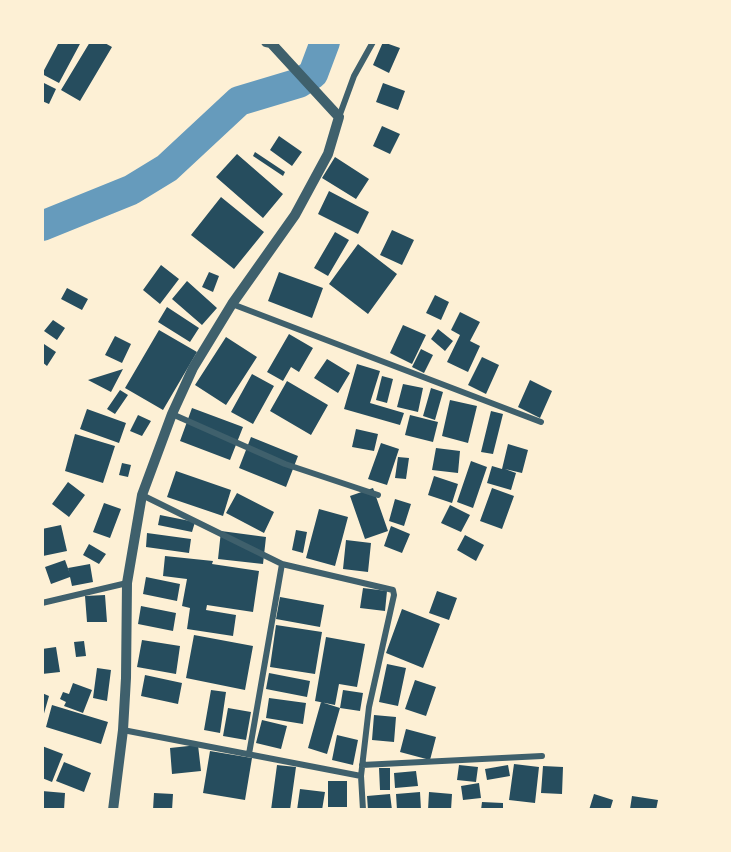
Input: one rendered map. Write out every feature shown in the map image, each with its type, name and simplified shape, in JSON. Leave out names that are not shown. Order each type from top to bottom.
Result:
[{"type":"street","points":[[266,42],[271,42],[339,117]]},
{"type":"street","points":[[113,810],[123,730],[127,583],[142,495],[172,414],[193,368],[232,304],[295,215],[328,153],[354,76],[372,42]]},
{"type":"street","points":[[232,304],[541,422]]},
{"type":"street","points":[[172,414],[285,464],[378,495]]},
{"type":"street","points":[[142,495],[282,564],[393,590],[394,595],[369,707],[361,776],[363,810]]},
{"type":"street","points":[[249,754],[282,564]]},
{"type":"street","points":[[42,603],[127,583]]},
{"type":"street","points":[[123,730],[361,776]]},
{"type":"street","points":[[362,765],[542,756]]},
{"type":"building","points":[[59,42],[81,42],[59,83],[42,74]]},
{"type":"building","points":[[90,42],[103,42],[112,47],[80,101],[61,90]]},
{"type":"building","points":[[383,42],[400,48],[389,73],[373,65]]},
{"type":"building","points":[[42,82],[56,89],[49,104],[42,101]]},
{"type":"building","points":[[383,83],[405,91],[398,110],[376,102]]},
{"type":"building","points":[[382,126],[400,134],[390,154],[373,146]]},
{"type":"building","points":[[279,136],[302,152],[292,166],[270,150]]},
{"type":"building","points":[[255,152],[285,172],[283,176],[253,156]]},
{"type":"building","points":[[237,154],[283,194],[263,218],[216,177]]},
{"type":"building","points":[[335,157],[369,179],[356,199],[322,178]]},
{"type":"building","points":[[329,191],[369,212],[358,234],[318,214]]},
{"type":"building","points":[[221,197],[264,232],[234,269],[191,235]]},
{"type":"building","points":[[392,230],[414,240],[402,265],[380,255]]},
{"type":"building","points":[[335,232],[349,240],[328,276],[314,268]]},
{"type":"building","points":[[358,244],[397,274],[368,314],[329,284]]},
{"type":"building","points":[[161,265],[179,279],[160,304],[143,290]]},
{"type":"building","points":[[209,272],[219,276],[213,292],[202,287]]},
{"type":"building","points":[[279,272],[323,288],[312,318],[268,301]]},
{"type":"building","points":[[187,281],[217,308],[202,325],[172,299]]},
{"type":"building","points":[[67,288],[88,299],[82,310],[61,299]]},
{"type":"building","points":[[435,295],[449,302],[441,320],[426,313]]},
{"type":"building","points":[[167,307],[199,328],[190,342],[158,322]]},
{"type":"building","points":[[460,312],[480,322],[470,341],[480,346],[468,372],[447,362],[460,335],[451,330]]},
{"type":"building","points":[[53,320],[65,328],[57,340],[44,331]]},
{"type":"building","points":[[403,325],[426,335],[412,364],[390,353]]},
{"type":"building","points":[[438,329],[453,341],[445,351],[431,339]]},
{"type":"building","points":[[159,330],[197,352],[163,410],[125,388]]},
{"type":"building","points":[[289,334],[313,348],[299,372],[291,367],[283,381],[267,372]]},
{"type":"building","points":[[115,336],[131,344],[122,363],[105,355]]},
{"type":"building","points":[[226,337],[257,357],[226,405],[195,385]]},
{"type":"building","points":[[44,344],[56,352],[47,366],[42,362]]},
{"type":"building","points":[[421,349],[433,355],[424,373],[412,367]]},
{"type":"building","points":[[482,357],[499,365],[486,394],[468,385]]},
{"type":"building","points":[[327,359],[350,373],[338,393],[314,378]]},
{"type":"building","points":[[357,364],[380,371],[370,403],[404,413],[400,425],[344,409]]},
{"type":"building","points":[[123,369],[111,392],[88,380]]},
{"type":"building","points":[[252,374],[274,386],[253,424],[231,412]]},
{"type":"building","points":[[382,376],[393,379],[387,403],[376,400]]},
{"type":"building","points":[[530,380],[552,391],[540,418],[518,407]]},
{"type":"building","points":[[287,381],[328,405],[311,435],[270,411]]},
{"type":"building","points":[[403,384],[423,388],[418,412],[397,407]]},
{"type":"building","points":[[431,388],[443,392],[435,420],[423,416]]},
{"type":"building","points":[[120,390],[128,395],[115,414],[107,409]]},
{"type":"building","points":[[450,400],[477,406],[468,443],[442,436]]},
{"type":"building","points":[[192,408],[243,427],[230,460],[180,441]]},
{"type":"building","points":[[87,409],[126,423],[119,443],[80,429]]},
{"type":"building","points":[[491,411],[503,414],[493,454],[481,452]]},
{"type":"building","points":[[138,415],[151,421],[142,436],[130,431]]},
{"type":"building","points":[[410,415],[438,422],[433,442],[405,435]]},
{"type":"building","points":[[356,429],[378,434],[374,451],[352,447]]},
{"type":"building","points":[[75,434],[115,446],[103,483],[65,471]]},
{"type":"building","points":[[251,437],[298,456],[286,487],[239,468]]},
{"type":"building","points":[[381,443],[399,449],[387,485],[368,479]]},
{"type":"building","points":[[508,444],[528,450],[522,473],[505,469],[516,473],[511,490],[487,483],[492,466],[502,469]]},
{"type":"building","points":[[436,448],[460,451],[458,473],[432,470]]},
{"type":"building","points":[[398,457],[409,458],[406,479],[395,478]]},
{"type":"building","points":[[471,461],[487,467],[473,508],[457,502]]},
{"type":"building","points":[[122,463],[131,465],[128,477],[119,475]]},
{"type":"building","points":[[176,471],[231,490],[223,516],[167,497]]},
{"type":"building","points":[[434,476],[458,484],[452,503],[428,495]]},
{"type":"building","points":[[68,482],[85,495],[69,517],[52,504]]},
{"type":"building","points":[[373,488],[388,531],[365,539],[350,496]]},
{"type":"building","points":[[492,488],[514,496],[502,529],[480,521]]},
{"type":"building","points":[[237,493],[274,512],[264,533],[226,513]]},
{"type":"building","points":[[395,499],[411,504],[404,526],[389,521]]},
{"type":"building","points":[[104,503],[121,509],[110,538],[93,532]]},
{"type":"building","points":[[450,505],[470,515],[461,532],[441,523]]},
{"type":"building","points":[[319,509],[348,517],[335,566],[306,558]]},
{"type":"building","points":[[160,515],[195,522],[192,532],[158,525]]},
{"type":"building","points":[[61,525],[67,551],[43,556],[42,529]]},
{"type":"building","points":[[391,526],[410,534],[402,553],[384,546]]},
{"type":"building","points":[[296,530],[307,532],[303,553],[292,550]]},
{"type":"building","points":[[221,531],[266,537],[263,564],[218,559]]},
{"type":"building","points":[[147,533],[191,539],[189,553],[146,547]]},
{"type":"building","points":[[465,535],[484,545],[476,561],[457,550]]},
{"type":"building","points":[[346,540],[371,543],[368,572],[343,569]]},
{"type":"building","points":[[89,544],[106,554],[99,564],[83,555]]},
{"type":"building","points":[[165,556],[213,561],[212,564],[259,571],[253,612],[207,605],[206,610],[236,615],[233,636],[187,629],[190,608],[182,606],[187,579],[163,576]]},
{"type":"building","points":[[65,560],[70,574],[68,568],[90,564],[93,582],[72,586],[70,577],[51,584],[45,567]]},
{"type":"building","points":[[146,577],[180,584],[177,601],[143,594]]},
{"type":"building","points":[[363,588],[387,591],[385,611],[360,608]]},
{"type":"building","points":[[437,591],[457,598],[449,620],[429,613]]},
{"type":"building","points":[[105,595],[107,622],[87,622],[85,596]]},
{"type":"building","points":[[280,597],[324,605],[320,627],[276,619]]},
{"type":"building","points":[[141,606],[176,613],[173,631],[138,624]]},
{"type":"building","points":[[402,609],[440,624],[423,668],[386,653]]},
{"type":"building","points":[[276,625],[322,632],[315,674],[270,667]]},
{"type":"building","points":[[194,635],[253,646],[245,690],[186,678]]},
{"type":"building","points":[[326,637],[365,644],[357,687],[339,684],[335,705],[315,701]]},
{"type":"building","points":[[142,640],[180,646],[176,674],[137,667]]},
{"type":"building","points":[[84,641],[86,656],[76,657],[74,642]]},
{"type":"building","points":[[56,647],[60,672],[42,674],[42,649]]},
{"type":"building","points":[[387,664],[406,668],[398,706],[379,702]]},
{"type":"building","points":[[97,668],[111,670],[107,701],[93,698]]},
{"type":"building","points":[[269,673],[310,681],[307,697],[266,689]]},
{"type":"building","points":[[145,675],[182,683],[178,704],[141,696]]},
{"type":"building","points":[[415,680],[436,687],[426,716],[405,709]]},
{"type":"building","points":[[73,683],[92,690],[83,713],[64,706],[66,702],[60,699],[63,692],[69,694]]},
{"type":"building","points":[[211,690],[226,692],[220,733],[204,730]]},
{"type":"building","points":[[343,690],[363,693],[360,711],[340,708]]},
{"type":"building","points":[[42,693],[49,696],[43,717],[42,717]]},
{"type":"building","points":[[269,698],[306,703],[303,724],[266,718]]},
{"type":"building","points":[[321,702],[340,708],[327,754],[308,748]]},
{"type":"building","points":[[52,705],[108,722],[101,744],[46,727]]},
{"type":"building","points":[[228,708],[251,712],[246,740],[223,736]]},
{"type":"building","points":[[374,715],[396,717],[394,742],[372,740]]},
{"type":"building","points":[[262,720],[287,726],[281,749],[256,743]]},
{"type":"building","points":[[406,729],[436,737],[430,760],[400,752]]},
{"type":"building","points":[[337,735],[358,740],[353,765],[332,760]]},
{"type":"building","points":[[198,745],[201,771],[172,774],[170,748]]},
{"type":"building","points":[[42,746],[63,754],[52,782],[42,778]]},
{"type":"building","points":[[210,751],[252,758],[245,800],[203,793]]},
{"type":"building","points":[[64,762],[91,773],[84,792],[56,781]]},
{"type":"building","points":[[514,764],[539,767],[535,803],[509,800]]},
{"type":"building","points":[[277,765],[296,767],[290,810],[271,810]]},
{"type":"building","points":[[459,765],[478,767],[476,782],[457,780]]},
{"type":"building","points":[[508,765],[510,776],[487,780],[485,769]]},
{"type":"building","points":[[543,766],[563,767],[562,794],[541,793]]},
{"type":"building","points":[[379,768],[390,768],[390,790],[380,790]]},
{"type":"building","points":[[416,771],[418,786],[395,788],[394,773]]},
{"type":"building","points":[[328,781],[347,781],[347,807],[328,807]]},
{"type":"building","points":[[479,783],[481,798],[463,800],[461,786]]},
{"type":"building","points":[[300,789],[325,792],[322,810],[297,810]]},
{"type":"building","points":[[42,791],[65,793],[64,810],[42,810]]},
{"type":"building","points":[[420,792],[421,810],[397,810],[396,794]]},
{"type":"building","points":[[429,792],[452,794],[451,810],[428,810]]},
{"type":"building","points":[[154,793],[173,794],[172,810],[153,810]]},
{"type":"building","points":[[390,794],[392,810],[368,810],[367,796]]},
{"type":"building","points":[[594,794],[613,800],[610,810],[589,810]]},
{"type":"building","points":[[632,796],[658,800],[656,810],[630,809]]},
{"type":"building","points":[[482,802],[503,803],[503,810],[481,810]]},
{"type":"waterway","points":[[42,226],[131,190],[167,168],[239,101],[299,83],[313,74],[325,42]]}]
